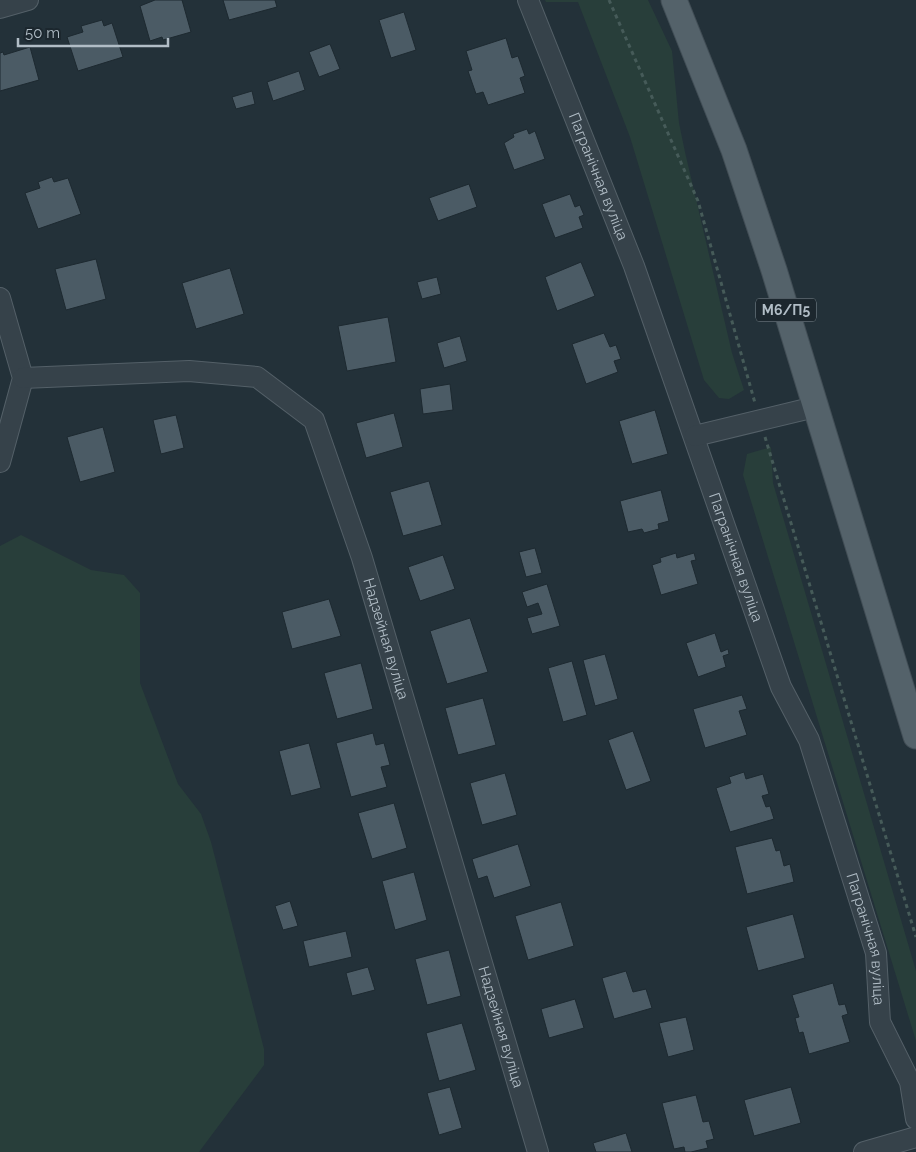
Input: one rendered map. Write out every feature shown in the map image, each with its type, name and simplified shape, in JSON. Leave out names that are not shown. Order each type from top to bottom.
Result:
[{"type":"main road","name":"М6/П5","points":[[674,0],[734,150],[774,270],[916,736]]},
{"type":"street","points":[[0,8],[28,0]]},
{"type":"street","name":"Пагранічная вуліца","points":[[528,0],[634,266],[696,436],[781,687],[812,750],[876,952],[880,1022],[910,1082],[916,1119]]},
{"type":"street","points":[[0,298],[23,378],[0,462]]},
{"type":"street","name":"Надзейная вуліца","points":[[23,378],[189,371],[257,377],[314,420],[362,558],[538,1152]]},
{"type":"street","points":[[696,436],[815,407]]},
{"type":"street","points":[[864,1152],[916,1136]]},
{"type":"path","points":[[609,0],[698,201],[760,420],[916,937]]},
{"type":"green space","points":[[545,0],[648,0],[672,51],[679,123],[685,152],[732,353],[744,390],[729,399],[719,398],[704,380],[630,137],[578,2],[546,2]]},
{"type":"green space","points":[[771,447],[773,483],[916,971],[916,1041],[743,475],[747,454]]},
{"type":"green space","points":[[21,535],[91,570],[124,575],[140,593],[140,683],[178,784],[201,814],[211,842],[264,1049],[264,1065],[199,1152],[0,1152],[0,546]]},
{"type":"building","points":[[155,0],[182,0],[191,32],[163,40],[162,37],[150,41],[140,6]]},
{"type":"building","points":[[223,0],[275,0],[277,7],[229,20]]},
{"type":"building","points":[[404,12],[416,50],[391,58],[379,20]]},
{"type":"building","points":[[102,20],[104,26],[112,23],[123,57],[78,71],[67,37],[83,32],[81,26]]},
{"type":"building","points":[[506,38],[512,58],[518,56],[525,76],[520,78],[525,93],[488,105],[483,92],[476,94],[468,71],[472,70],[466,51]]},
{"type":"building","points":[[330,44],[340,69],[319,77],[309,52]]},
{"type":"building","points":[[30,47],[39,80],[0,91],[0,53],[3,52],[4,55]]},
{"type":"building","points":[[299,71],[305,90],[273,101],[267,82]]},
{"type":"building","points":[[252,91],[255,104],[236,109],[232,97]]},
{"type":"building","points":[[527,129],[529,134],[535,131],[545,159],[514,170],[504,143],[514,137],[513,134]]},
{"type":"building","points":[[52,177],[54,182],[68,178],[81,214],[38,229],[25,193],[40,188],[38,182]]},
{"type":"building","points":[[469,184],[477,207],[438,221],[429,198]]},
{"type":"building","points":[[570,194],[575,207],[580,205],[584,215],[579,217],[583,228],[555,238],[542,204]]},
{"type":"building","points":[[96,259],[106,299],[66,310],[55,269]]},
{"type":"building","points":[[581,262],[595,296],[557,311],[545,277]]},
{"type":"building","points":[[230,268],[244,314],[196,329],[182,283]]},
{"type":"building","points":[[437,277],[441,294],[422,299],[417,282]]},
{"type":"building","points":[[388,317],[396,362],[347,371],[338,326]]},
{"type":"building","points":[[604,333],[610,347],[616,345],[621,359],[614,361],[618,372],[586,384],[572,344]]},
{"type":"building","points":[[460,336],[467,361],[444,368],[437,343]]},
{"type":"building","points":[[450,384],[453,410],[423,414],[420,389]]},
{"type":"building","points":[[655,410],[668,454],[632,464],[619,421]]},
{"type":"building","points":[[394,413],[403,447],[366,458],[356,423]]},
{"type":"building","points":[[176,415],[184,448],[161,454],[153,420]]},
{"type":"building","points":[[103,427],[115,472],[80,482],[67,437]]},
{"type":"building","points":[[429,481],[442,525],[403,536],[390,492]]},
{"type":"building","points":[[661,490],[669,521],[658,524],[659,529],[644,533],[642,529],[628,532],[620,501]]},
{"type":"building","points":[[535,548],[542,573],[526,577],[519,552]]},
{"type":"building","points":[[676,553],[677,558],[694,553],[696,560],[691,561],[698,584],[661,595],[652,565],[661,562],[660,558]]},
{"type":"building","points":[[443,555],[455,589],[420,601],[408,567]]},
{"type":"building","points":[[547,584],[560,626],[532,634],[527,618],[542,614],[538,603],[527,607],[522,592]]},
{"type":"building","points":[[329,599],[341,636],[292,649],[282,612]]},
{"type":"building","points":[[470,618],[488,672],[447,684],[430,631]]},
{"type":"building","points":[[715,633],[721,652],[728,649],[729,654],[723,656],[726,667],[698,677],[686,643]]},
{"type":"building","points":[[605,654],[618,699],[595,706],[583,660]]},
{"type":"building","points":[[572,661],[587,715],[563,722],[548,668]]},
{"type":"building","points":[[361,663],[373,709],[337,719],[324,673]]},
{"type":"building","points":[[742,695],[747,709],[739,711],[747,735],[705,748],[693,709]]},
{"type":"building","points":[[483,698],[496,745],[458,755],[445,708]]},
{"type":"building","points":[[633,731],[651,781],[626,790],[608,740]]},
{"type":"building","points":[[373,733],[376,745],[384,743],[390,765],[381,767],[387,787],[351,797],[336,743]]},
{"type":"building","points":[[309,743],[321,788],[291,796],[279,751]]},
{"type":"building","points":[[744,772],[746,779],[763,774],[769,794],[762,796],[766,807],[770,806],[774,819],[730,832],[716,788],[731,783],[729,777]]},
{"type":"building","points":[[505,773],[517,815],[482,825],[470,783]]},
{"type":"building","points":[[394,803],[407,848],[372,859],[358,813]]},
{"type":"building","points":[[772,838],[776,851],[780,850],[784,866],[790,864],[794,882],[747,894],[735,847]]},
{"type":"building","points":[[518,844],[531,886],[494,898],[487,876],[478,879],[472,859]]},
{"type":"building","points":[[414,872],[427,920],[395,930],[382,881]]},
{"type":"building","points":[[290,901],[298,926],[283,930],[275,906]]},
{"type":"building","points":[[561,902],[574,946],[528,960],[515,916]]},
{"type":"building","points":[[793,914],[805,958],[758,971],[746,927]]},
{"type":"building","points":[[346,931],[352,957],[309,967],[303,941]]},
{"type":"building","points":[[449,950],[461,996],[427,1005],[415,959]]},
{"type":"building","points":[[368,967],[375,990],[352,996],[346,973]]},
{"type":"building","points":[[626,971],[633,992],[646,989],[652,1008],[614,1019],[602,978]]},
{"type":"building","points":[[833,983],[839,1005],[845,1004],[848,1014],[842,1016],[850,1042],[809,1054],[803,1032],[799,1033],[795,1018],[799,1017],[792,995]]},
{"type":"building","points":[[575,999],[584,1028],[549,1038],[541,1009]]},
{"type":"building","points":[[686,1017],[694,1050],[668,1057],[659,1023]]},
{"type":"building","points":[[462,1023],[476,1070],[439,1081],[426,1033]]},
{"type":"building","points":[[450,1087],[462,1128],[439,1135],[427,1093]]},
{"type":"building","points":[[791,1087],[801,1123],[754,1136],[744,1100]]},
{"type":"building","points":[[696,1095],[703,1122],[709,1121],[714,1139],[706,1141],[708,1148],[691,1152],[685,1152],[684,1147],[674,1149],[662,1103]]},
{"type":"building","points":[[626,1133],[632,1152],[596,1152],[593,1143]]}]
